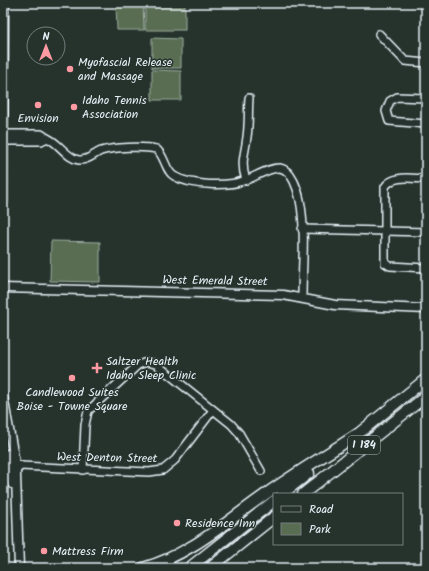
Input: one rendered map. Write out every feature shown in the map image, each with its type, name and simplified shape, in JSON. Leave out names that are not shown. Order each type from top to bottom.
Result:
[{"type":"highway","name":"I 184","points":[[283,493],[426,379]]},
{"type":"highway","name":"I 184","points":[[304,493],[426,396]]},
{"type":"highway","points":[[143,568],[178,554],[200,541],[265,495],[358,434]]},
{"type":"highway","points":[[189,568],[273,502]]},
{"type":"highway","points":[[210,568],[273,518]]},
{"type":"main road","points":[[3,202],[4,3]]},
{"type":"main road","name":"West Emerald Street","points":[[3,288],[269,294],[302,298],[335,306],[426,309]]},
{"type":"main road","points":[[3,396],[8,430],[5,438],[5,466],[13,490],[18,497]]},
{"type":"main road","points":[[8,430],[13,436],[20,466],[21,490],[18,497],[19,568]]},
{"type":"street","points":[[379,34],[405,61],[426,64]]},
{"type":"street","points":[[426,98],[397,97],[390,101],[386,111],[389,121],[426,124]]},
{"type":"street","points":[[246,180],[242,169],[242,163],[247,136],[249,98]]},
{"type":"street","points":[[4,135],[41,134],[59,144],[67,154],[78,160],[84,160],[106,149],[152,148],[160,152],[173,176],[213,185],[230,184],[246,180],[275,169],[283,169],[288,173],[297,190],[300,200],[302,229],[302,298]]},
{"type":"street","points":[[426,179],[395,179],[388,181],[385,187],[386,263],[390,266],[426,268]]},
{"type":"street","points":[[302,229],[426,232]]},
{"type":"street","points":[[83,470],[85,425],[88,411],[138,365],[147,362],[156,364],[231,424],[239,433],[261,471]]},
{"type":"street","name":"West Denton Street","points":[[20,466],[148,472],[163,470],[175,460],[213,410]]},
{"type":"green space","points":[[116,3],[143,3],[144,30],[117,30]]},
{"type":"green space","points":[[145,3],[185,3],[185,30],[145,30]]},
{"type":"green space","points":[[152,38],[181,39],[181,68],[152,68]]},
{"type":"green space","points":[[152,70],[181,71],[181,100],[152,100]]},
{"type":"green space","points":[[51,241],[100,242],[100,282],[50,281]]},
{"type":"place","name":"Myofascial Release and Massage","points":[[70,69]]},
{"type":"place","name":"Envision","points":[[38,105]]},
{"type":"place","name":"Idaho Tennis Association","points":[[74,107]]},
{"type":"place","name":"Saltzer Health Idaho Sleep Clinic","points":[[97,368]]},
{"type":"place","name":"Candlewood Suites Boise - Towne Square","points":[[72,378]]},
{"type":"place","name":"Residence Inn","points":[[177,523]]},
{"type":"place","name":"Mattress Firm","points":[[44,551]]}]
